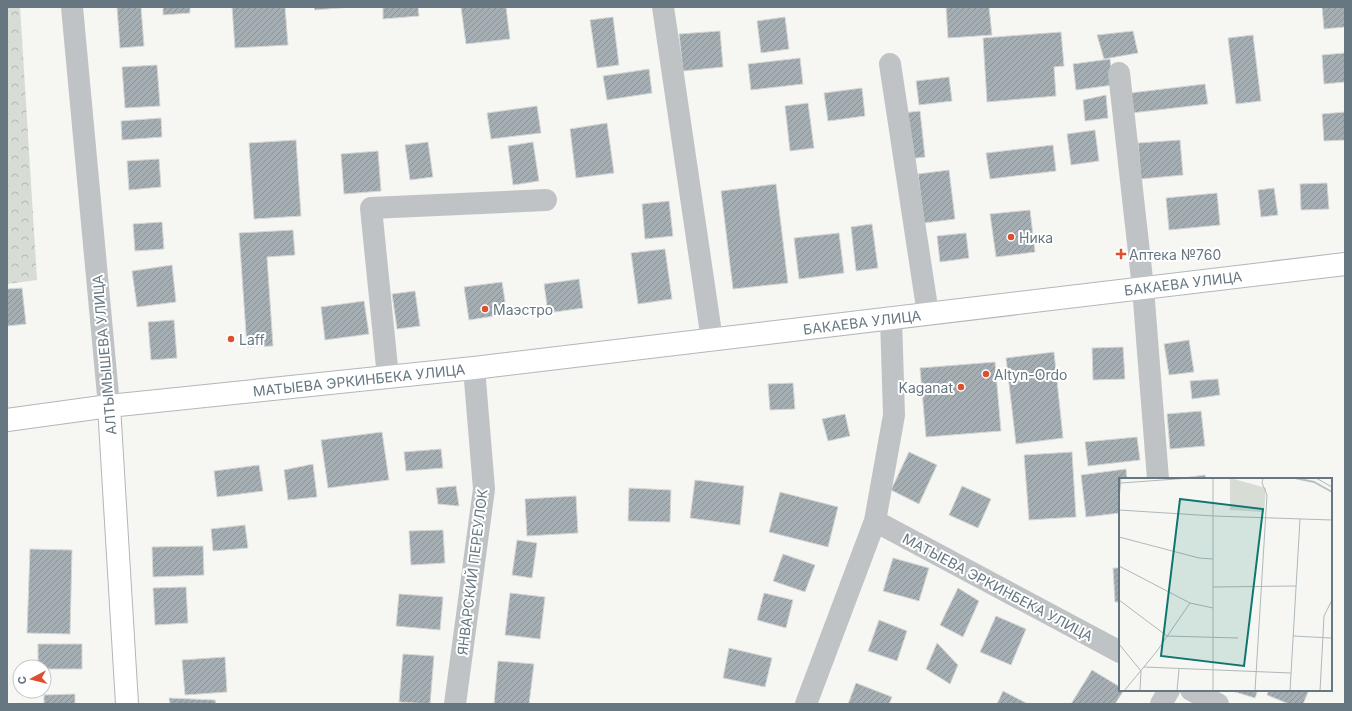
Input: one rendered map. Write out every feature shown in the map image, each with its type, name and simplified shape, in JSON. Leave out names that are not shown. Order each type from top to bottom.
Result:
[{"type":"main road","name":"БАКАЕВА УЛИЦА","points":[[712,340],[1345,264]]},
{"type":"main road","name":"МАТЫЕВА ЭРКИНБЕКА УЛИЦА","points":[[7,420],[109,406],[474,368],[712,340]]},
{"type":"main road","name":"АЛТЫМЫШЕВА УЛИЦА","points":[[109,406],[127,704]]},
{"type":"street","name":"АЛТЫМЫШЕВА УЛИЦА","points":[[72,7],[109,406]]},
{"type":"street","points":[[662,7],[712,340]]},
{"type":"street","points":[[890,64],[928,314]]},
{"type":"street","points":[[1119,73],[1143,288],[1158,478]]},
{"type":"street","points":[[388,377],[371,208],[546,200]]},
{"type":"street","points":[[806,704],[875,521],[894,415],[892,318]]},
{"type":"street","name":"ЯНВАРСКИЙ ПЕРЕУЛОК","points":[[454,704],[484,489],[474,368]]},
{"type":"street","name":"МАТЫЕВА ЭРКИНБЕКА УЛИЦА","points":[[875,521],[1119,651]]},
{"type":"street","points":[[1161,704],[1168,691]]},
{"type":"street","points":[[1193,691],[1218,704]]},
{"type":"green space","points":[[7,7],[20,7],[37,280],[7,284]]},
{"type":"building","points":[[117,7],[141,7],[144,46],[120,48]]},
{"type":"building","points":[[163,7],[190,7],[190,13],[163,15]]},
{"type":"building","points":[[232,7],[285,7],[288,45],[235,48]]},
{"type":"building","points":[[314,7],[352,7],[315,10]]},
{"type":"building","points":[[383,7],[418,7],[419,16],[383,19]]},
{"type":"building","points":[[461,7],[506,7],[510,39],[466,44]]},
{"type":"building","points":[[946,7],[989,7],[992,35],[948,38]]},
{"type":"building","points":[[1322,7],[1345,7],[1345,27],[1324,29]]},
{"type":"building","points":[[613,17],[619,65],[597,68],[590,20]]},
{"type":"building","points":[[785,17],[789,49],[761,53],[757,21]]},
{"type":"building","points":[[720,31],[723,67],[683,71],[679,34]]},
{"type":"building","points":[[1133,31],[1138,53],[1104,59],[1097,35]]},
{"type":"building","points":[[1061,32],[1064,66],[1054,67],[1056,96],[987,102],[983,38]]},
{"type":"building","points":[[1253,35],[1261,101],[1236,104],[1228,38]]},
{"type":"building","points":[[1345,53],[1345,82],[1324,84],[1322,55]]},
{"type":"building","points":[[800,58],[803,84],[751,90],[748,64]]},
{"type":"building","points":[[1110,59],[1113,85],[1076,90],[1073,64]]},
{"type":"building","points":[[157,65],[160,106],[125,108],[122,67]]},
{"type":"building","points":[[649,69],[652,93],[607,100],[603,76]]},
{"type":"building","points":[[949,77],[952,101],[919,105],[916,81]]},
{"type":"building","points":[[1205,84],[1208,104],[1132,113],[1130,93]]},
{"type":"building","points":[[862,88],[865,116],[828,121],[824,93]]},
{"type":"building","points":[[1106,95],[1108,118],[1085,121],[1083,100]]},
{"type":"building","points":[[808,103],[814,148],[790,151],[785,106]]},
{"type":"building","points":[[537,106],[541,133],[491,139],[487,113]]},
{"type":"building","points":[[920,111],[925,157],[907,159],[902,113]]},
{"type":"building","points":[[1345,112],[1345,140],[1324,141],[1322,114]]},
{"type":"building","points":[[161,118],[162,137],[122,140],[121,121]]},
{"type":"building","points":[[607,123],[614,173],[576,178],[570,129]]},
{"type":"building","points":[[1095,130],[1099,161],[1071,165],[1067,134]]},
{"type":"building","points":[[296,140],[301,216],[254,219],[249,143]]},
{"type":"building","points":[[1180,140],[1183,175],[1141,179],[1138,143]]},
{"type":"building","points":[[428,142],[433,177],[410,180],[405,145]]},
{"type":"building","points":[[533,142],[539,181],[513,185],[508,146]]},
{"type":"building","points":[[1053,145],[1056,171],[990,179],[986,153]]},
{"type":"building","points":[[378,151],[381,191],[344,194],[341,154]]},
{"type":"building","points":[[159,159],[161,187],[129,190],[127,161]]},
{"type":"building","points":[[949,170],[955,219],[924,223],[918,174]]},
{"type":"building","points":[[1327,183],[1329,209],[1301,210],[1300,184]]},
{"type":"building","points":[[776,184],[788,283],[733,289],[721,191]]},
{"type":"building","points":[[1274,188],[1278,215],[1261,217],[1258,190]]},
{"type":"building","points":[[1217,193],[1220,225],[1169,230],[1166,198]]},
{"type":"building","points":[[669,201],[673,236],[645,239],[642,204]]},
{"type":"building","points":[[1030,210],[1035,252],[996,257],[990,214]]},
{"type":"building","points":[[162,222],[164,249],[135,251],[133,224]]},
{"type":"building","points":[[872,224],[878,268],[856,271],[851,227]]},
{"type":"building","points":[[293,230],[295,255],[267,257],[273,346],[247,347],[239,233]]},
{"type":"building","points":[[839,233],[844,273],[799,279],[794,238]]},
{"type":"building","points":[[966,233],[969,258],[940,262],[937,236]]},
{"type":"building","points":[[665,249],[672,299],[638,304],[631,253]]},
{"type":"building","points":[[172,265],[176,302],[137,307],[132,271]]},
{"type":"building","points":[[579,279],[583,308],[548,313],[544,284]]},
{"type":"building","points":[[502,282],[507,314],[469,320],[464,287]]},
{"type":"building","points":[[22,288],[26,324],[7,326],[7,289]]},
{"type":"building","points":[[415,291],[420,326],[397,329],[392,294]]},
{"type":"building","points":[[364,301],[369,334],[325,340],[321,307]]},
{"type":"building","points":[[174,320],[177,358],[151,360],[148,322]]},
{"type":"building","points":[[1189,340],[1194,372],[1169,375],[1164,344]]},
{"type":"building","points":[[1123,347],[1125,379],[1093,380],[1092,348]]},
{"type":"building","points":[[1054,352],[1063,438],[1016,444],[1006,358]]},
{"type":"building","points":[[995,362],[1001,431],[926,437],[920,368]]},
{"type":"building","points":[[1218,379],[1220,395],[1192,399],[1190,381]]},
{"type":"building","points":[[793,383],[795,409],[770,410],[768,384]]},
{"type":"building","points":[[1201,411],[1205,446],[1170,449],[1167,414]]},
{"type":"building","points":[[845,414],[850,436],[828,441],[822,419]]},
{"type":"building","points":[[382,432],[389,480],[328,488],[321,440]]},
{"type":"building","points":[[1137,437],[1140,460],[1088,466],[1085,442]]},
{"type":"building","points":[[441,449],[443,468],[406,471],[404,452]]},
{"type":"building","points":[[909,452],[937,465],[919,504],[891,490]]},
{"type":"building","points":[[1072,452],[1076,517],[1029,520],[1024,455]]},
{"type":"building","points":[[313,464],[317,497],[288,500],[284,470]]},
{"type":"building","points":[[259,465],[263,491],[217,497],[214,471]]},
{"type":"building","points":[[1126,469],[1127,478],[1119,478],[1119,513],[1086,517],[1081,475]]},
{"type":"building","points":[[1205,475],[1206,478],[1183,478]]},
{"type":"building","points":[[695,480],[744,486],[740,525],[690,518]]},
{"type":"building","points":[[456,486],[459,506],[438,504],[436,488]]},
{"type":"building","points":[[962,486],[991,499],[978,528],[949,515]]},
{"type":"building","points":[[629,488],[671,490],[670,522],[628,521]]},
{"type":"building","points":[[780,492],[838,507],[828,547],[769,532]]},
{"type":"building","points":[[576,496],[578,533],[527,536],[525,499]]},
{"type":"building","points":[[245,525],[248,548],[213,551],[211,529]]},
{"type":"building","points":[[443,530],[445,563],[411,565],[409,531]]},
{"type":"building","points":[[517,540],[537,543],[532,578],[512,575]]},
{"type":"building","points":[[203,546],[204,575],[153,577],[152,547]]},
{"type":"building","points":[[30,549],[72,550],[70,634],[27,633]]},
{"type":"building","points":[[783,554],[815,565],[805,592],[773,581]]},
{"type":"building","points":[[893,558],[929,568],[919,601],[883,591]]},
{"type":"building","points":[[1113,568],[1119,568],[1119,602],[1115,602]]},
{"type":"building","points":[[186,587],[188,623],[155,625],[153,588]]},
{"type":"building","points":[[958,588],[979,601],[963,637],[940,625]]},
{"type":"building","points":[[510,593],[545,597],[540,639],[505,635]]},
{"type":"building","points":[[764,593],[793,600],[786,628],[757,620]]},
{"type":"building","points":[[399,594],[443,597],[440,630],[396,626]]},
{"type":"building","points":[[996,616],[1026,629],[1011,665],[980,652]]},
{"type":"building","points":[[879,620],[907,631],[897,661],[868,651]]},
{"type":"building","points":[[937,643],[958,665],[950,684],[926,669]]},
{"type":"building","points":[[38,644],[82,644],[82,669],[52,669],[52,659],[38,659]]},
{"type":"building","points":[[729,648],[772,658],[765,687],[723,678]]},
{"type":"building","points":[[403,654],[434,656],[430,704],[399,702]]},
{"type":"building","points":[[225,657],[227,692],[185,695],[182,660]]},
{"type":"building","points":[[498,661],[534,664],[529,704],[494,704]]},
{"type":"building","points":[[1092,670],[1119,686],[1119,691],[1123,691],[1115,704],[1071,704]]},
{"type":"building","points":[[856,683],[892,697],[889,704],[848,704]]},
{"type":"building","points":[[1003,691],[1028,704],[997,704]]},
{"type":"building","points":[[1232,691],[1258,691],[1255,698]]},
{"type":"building","points":[[1269,691],[1309,691],[1303,704],[1289,704],[1267,695]]},
{"type":"building","points":[[75,694],[75,704],[44,704],[44,699],[52,699],[52,695]]},
{"type":"building","points":[[169,698],[215,700],[216,704],[170,704]]},
{"type":"place","name":"Ника","points":[[1011,237]]},
{"type":"place","name":"Аптека №760","points":[[1121,254]]},
{"type":"place","name":"Маэстро","points":[[485,309]]},
{"type":"place","name":"Laff","points":[[231,339]]},
{"type":"place","name":"Altyn-Ordo","points":[[986,374]]},
{"type":"place","name":"Kaganat","points":[[961,387]]}]
